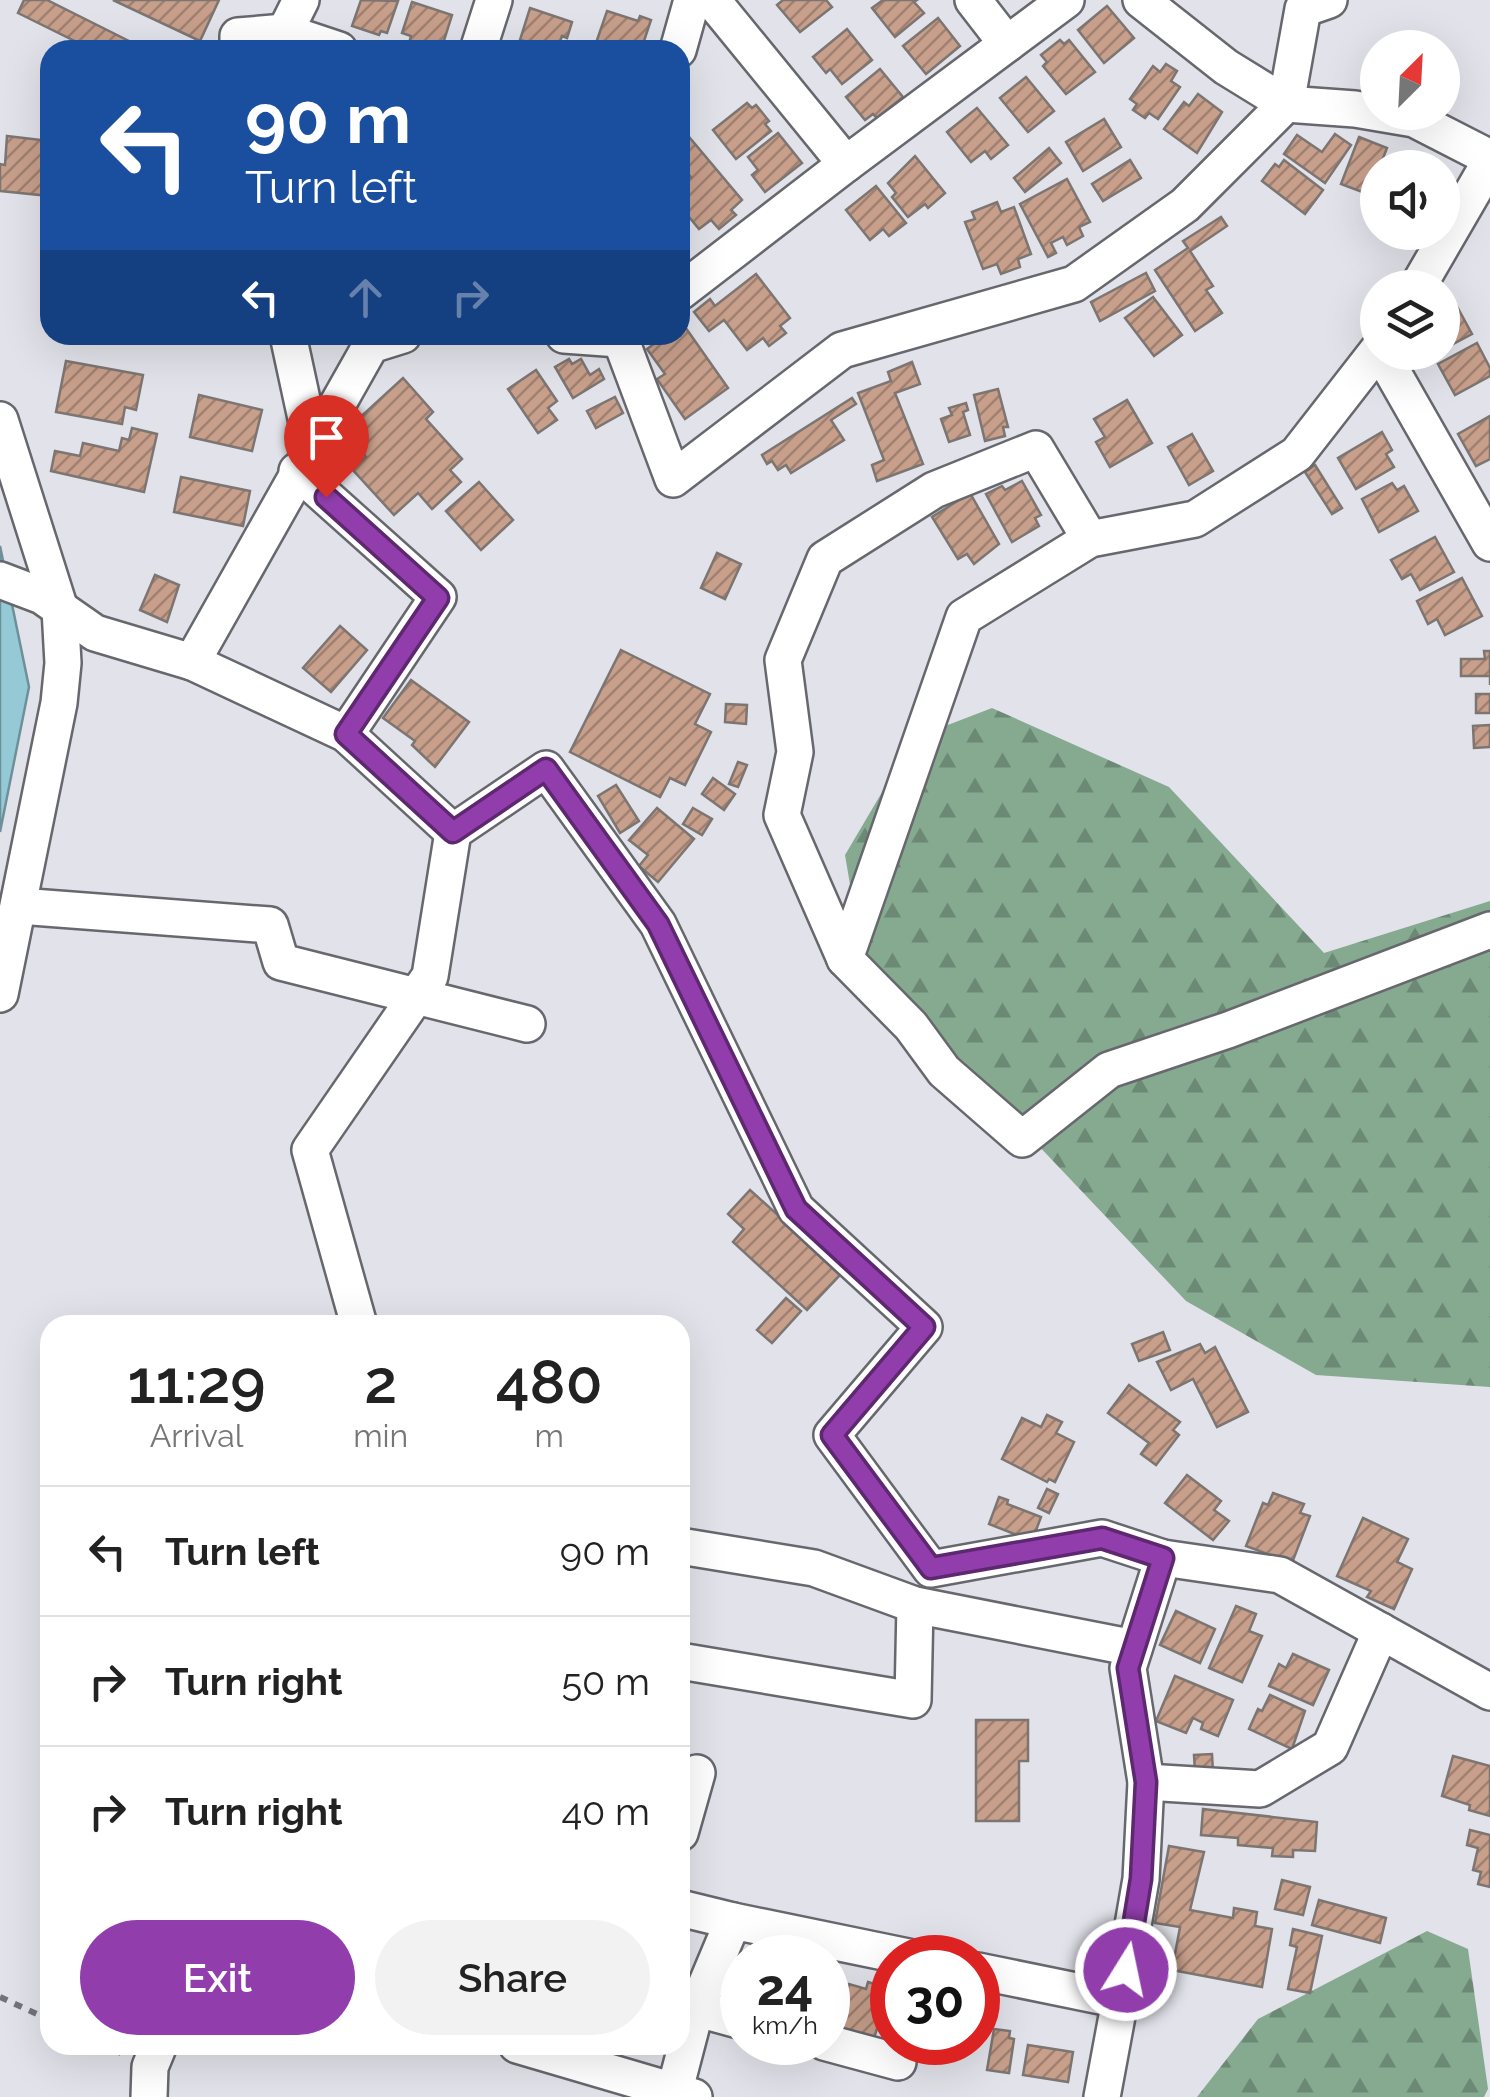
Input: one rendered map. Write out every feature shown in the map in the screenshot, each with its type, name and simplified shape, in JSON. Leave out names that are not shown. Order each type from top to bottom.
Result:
[{"type":"street","points":[[285,32],[301,0]]},
{"type":"street","points":[[481,40],[494,0]]},
{"type":"street","points":[[681,40],[692,0]]},
{"type":"street","points":[[712,0],[846,164]]},
{"type":"street","points":[[973,0],[1008,44]]},
{"type":"street","points":[[690,284],[1066,0]]},
{"type":"street","points":[[1140,0],[1226,67],[1286,104],[1414,120],[1490,160],[1426,270]]},
{"type":"street","points":[[624,345],[673,479],[842,350],[1074,284],[1185,206],[1286,104],[1303,8],[1330,0]]},
{"type":"street","points":[[238,40],[238,36],[285,32],[309,40]]},
{"type":"street","points":[[289,345],[305,459],[438,598],[346,734]]},
{"type":"street","points":[[192,662],[371,345]]},
{"type":"street","points":[[844,959],[964,617],[1090,538],[1195,519],[1297,454],[1364,370]]},
{"type":"street","points":[[1390,370],[1490,543]]},
{"type":"street","points":[[0,420],[51,603],[63,663],[59,703],[0,994]]},
{"type":"street","points":[[1090,538],[1036,449],[934,490],[825,559],[782,660],[795,752],[782,815],[844,959],[911,1026],[944,1071],[1022,1139],[1109,1070],[1228,1030],[1490,930]]},
{"type":"street","points":[[0,580],[51,603],[95,632],[192,662],[346,734],[453,832]]},
{"type":"street","points":[[355,1315],[310,1150],[430,976],[453,832],[546,769],[658,924],[796,1209],[924,1327],[832,1435],[931,1568],[1102,1538],[1163,1558],[1280,1576],[1490,1692]]},
{"type":"street","points":[[20,906],[270,925],[281,962],[527,1024]]},
{"type":"street","points":[[690,1548],[814,1568],[915,1606],[1134,1648]]},
{"type":"street","points":[[1102,2097],[1141,1879],[1146,1782],[1128,1668],[1163,1558]]},
{"type":"street","points":[[690,1663],[914,1700],[915,1606]]},
{"type":"street","points":[[1146,1782],[1260,1789],[1330,1747],[1381,1631]]},
{"type":"street","points":[[690,1798],[697,1773]]},
{"type":"street","points":[[690,1910],[870,1949]]},
{"type":"street","points":[[690,2003],[733,1921]]},
{"type":"street","points":[[1000,1975],[1120,2000]]},
{"type":"street","points":[[690,2008],[720,2015]]},
{"type":"street","points":[[149,2097],[154,2055]]},
{"type":"street","points":[[549,2055],[681,2095],[684,2055]]},
{"type":"path","points":[[0,1996],[40,2015]]},
{"type":"green space","points":[[992,708],[1169,787],[1324,953],[1490,901],[1490,1387],[1316,1375],[1186,1301],[863,961],[845,855],[914,738]]},
{"type":"green space","points":[[1427,1931],[1468,1949],[1488,2089],[1484,2097],[1197,2097],[1258,2019]]},
{"type":"water","points":[[0,546],[29,687],[0,832]]},
{"type":"building","points":[[24,0],[47,0],[127,40],[73,40],[18,13]]},
{"type":"building","points":[[113,0],[219,0],[198,40]]},
{"type":"building","points":[[361,0],[398,1],[387,33],[381,31],[379,35],[352,26]]},
{"type":"building","points":[[783,0],[826,0],[832,7],[800,32],[777,5]]},
{"type":"building","points":[[883,0],[917,0],[914,2],[924,13],[895,37],[872,8]]},
{"type":"building","points":[[412,2],[452,15],[444,40],[410,40],[411,36],[402,33]]},
{"type":"building","points":[[1107,6],[1134,38],[1104,63],[1078,30]]},
{"type":"building","points":[[530,8],[572,22],[567,38],[520,40]]},
{"type":"building","points":[[607,11],[638,21],[640,16],[651,20],[644,40],[597,40]]},
{"type":"building","points":[[938,18],[960,46],[926,74],[903,46]]},
{"type":"building","points":[[847,29],[872,60],[842,84],[813,57]]},
{"type":"building","points":[[1060,40],[1064,44],[1069,40],[1095,72],[1066,94],[1043,66],[1047,62],[1041,55]]},
{"type":"building","points":[[1166,64],[1177,71],[1171,81],[1180,87],[1158,119],[1149,113],[1145,118],[1133,110],[1137,104],[1130,99],[1153,66],[1160,72]]},
{"type":"building","points":[[880,69],[903,97],[877,118],[873,114],[865,120],[846,97]]},
{"type":"building","points":[[1026,77],[1054,111],[1028,132],[1000,98]]},
{"type":"building","points":[[1198,94],[1222,112],[1197,153],[1164,129],[1184,102],[1189,106]]},
{"type":"building","points":[[747,103],[752,108],[756,105],[769,121],[765,124],[771,131],[736,159],[713,130]]},
{"type":"building","points":[[977,108],[1008,145],[991,159],[985,151],[971,162],[947,132]]},
{"type":"building","points":[[1104,119],[1121,147],[1083,171],[1066,142]]},
{"type":"building","points":[[778,133],[802,163],[765,192],[752,175],[758,170],[748,157]]},
{"type":"building","points":[[1335,134],[1351,145],[1325,183],[1284,154],[1297,135],[1322,152]]},
{"type":"building","points":[[7,136],[40,140],[40,195],[0,191],[0,164],[5,165]]},
{"type":"building","points":[[1359,137],[1387,148],[1360,150],[1360,191],[1341,184]]},
{"type":"building","points":[[690,138],[742,200],[731,210],[736,215],[719,229],[711,220],[699,229],[690,218]]},
{"type":"building","points":[[1049,148],[1061,163],[1025,192],[1014,178]]},
{"type":"building","points":[[915,156],[945,193],[928,208],[925,204],[908,217],[892,197],[896,193],[888,183]]},
{"type":"building","points":[[1130,160],[1141,178],[1103,201],[1092,184]]},
{"type":"building","points":[[1284,160],[1323,190],[1305,214],[1262,181],[1275,164],[1279,167]]},
{"type":"building","points":[[1067,179],[1090,222],[1079,227],[1083,236],[1067,245],[1063,237],[1051,243],[1056,253],[1048,257],[1020,204]]},
{"type":"building","points":[[876,186],[906,223],[889,236],[883,229],[870,240],[846,210]]},
{"type":"building","points":[[997,202],[1001,212],[1014,207],[1031,254],[1018,259],[1020,267],[1001,274],[997,264],[983,269],[965,222],[975,219],[972,212]]},
{"type":"building","points":[[1221,217],[1227,226],[1190,251],[1213,286],[1206,290],[1222,313],[1195,331],[1155,270],[1188,248],[1183,241]]},
{"type":"building","points":[[1146,273],[1155,291],[1100,321],[1091,302]]},
{"type":"building","points":[[756,274],[790,318],[780,326],[786,333],[769,346],[763,338],[747,350],[724,320],[709,331],[694,312],[710,299],[715,306]]},
{"type":"building","points":[[1153,297],[1182,335],[1154,356],[1125,318]]},
{"type":"building","points":[[1460,312],[1472,334],[1460,340]]},
{"type":"building","points":[[690,334],[728,388],[685,419],[657,379],[665,374],[647,349],[652,345],[690,345]]},
{"type":"building","points":[[1477,343],[1490,376],[1455,395],[1441,370],[1460,370],[1460,352]]},
{"type":"building","points":[[569,359],[572,364],[581,359],[590,375],[599,369],[604,379],[573,398],[555,367]]},
{"type":"building","points":[[66,361],[143,375],[136,410],[125,407],[122,424],[56,412]]},
{"type":"building","points":[[912,362],[920,384],[895,393],[923,464],[877,481],[872,465],[884,460],[858,393],[891,381],[888,372]]},
{"type":"building","points":[[536,370],[557,401],[548,408],[557,420],[538,433],[508,389]]},
{"type":"building","points":[[403,378],[433,412],[426,419],[462,459],[450,470],[461,482],[432,509],[418,493],[394,515],[352,469],[366,457],[344,432]]},
{"type":"building","points":[[998,389],[1008,427],[1003,427],[1005,436],[985,441],[974,395]]},
{"type":"building","points":[[199,395],[262,410],[252,451],[190,437]]},
{"type":"building","points":[[615,397],[623,413],[596,428],[587,411]]},
{"type":"building","points":[[852,398],[856,404],[831,420],[844,440],[791,473],[786,465],[778,470],[772,461],[767,464],[762,455]]},
{"type":"building","points":[[1127,400],[1152,443],[1110,467],[1096,442],[1105,437],[1094,419]]},
{"type":"building","points":[[966,403],[968,410],[963,412],[970,435],[949,442],[941,419],[952,415],[949,408]]},
{"type":"building","points":[[1490,416],[1490,459],[1476,466],[1458,434]]},
{"type":"building","points":[[132,428],[157,434],[144,492],[51,471],[55,451],[80,456],[83,443],[119,451],[122,438],[129,440]]},
{"type":"building","points":[[1382,432],[1392,450],[1386,454],[1394,467],[1356,489],[1338,458]]},
{"type":"building","points":[[1192,434],[1213,471],[1189,485],[1168,447]]},
{"type":"building","points":[[1315,465],[1342,508],[1332,514],[1305,472]]},
{"type":"building","points":[[181,477],[250,491],[243,526],[174,512]]},
{"type":"building","points":[[1022,481],[1041,515],[1035,518],[1039,526],[1012,542],[986,494]]},
{"type":"building","points":[[479,482],[513,520],[481,550],[446,511]]},
{"type":"building","points":[[1392,483],[1397,490],[1404,486],[1418,511],[1379,532],[1362,499]]},
{"type":"building","points":[[970,493],[999,544],[974,564],[967,554],[958,559],[932,517]]},
{"type":"building","points":[[1435,537],[1454,572],[1420,590],[1411,574],[1402,579],[1391,560]]},
{"type":"building","points":[[717,553],[741,564],[725,599],[701,588]]},
{"type":"building","points":[[155,575],[179,585],[167,622],[140,610]]},
{"type":"building","points":[[1462,578],[1482,616],[1445,635],[1437,619],[1428,624],[1417,601]]},
{"type":"building","points":[[340,626],[367,650],[331,692],[303,668]]},
{"type":"building","points":[[621,650],[710,694],[695,724],[711,732],[685,785],[670,778],[660,797],[570,752]]},
{"type":"building","points":[[1484,651],[1490,651],[1490,676],[1461,676],[1461,659],[1485,659]]},
{"type":"building","points":[[411,680],[469,722],[435,767],[412,745],[415,741],[383,718]]},
{"type":"building","points":[[1476,694],[1490,694],[1490,713],[1476,713]]},
{"type":"building","points":[[726,704],[747,705],[746,724],[725,722]]},
{"type":"building","points":[[1490,725],[1490,747],[1474,748],[1473,726]]},
{"type":"building","points":[[738,762],[747,765],[738,787],[729,784]]},
{"type":"building","points":[[713,778],[735,794],[724,810],[702,794]]},
{"type":"building","points":[[616,785],[639,821],[620,833],[598,796]]},
{"type":"building","points":[[657,808],[694,839],[658,882],[639,866],[648,855],[629,840]]},
{"type":"building","points":[[693,808],[712,819],[702,835],[683,824]]},
{"type":"building","points":[[750,1190],[780,1217],[805,1231],[799,1237],[840,1275],[807,1310],[733,1242],[744,1229],[728,1214]]},
{"type":"building","points":[[786,1298],[801,1311],[772,1343],[757,1330]]},
{"type":"building","points":[[1163,1332],[1170,1350],[1139,1361],[1132,1344]]},
{"type":"building","points":[[1200,1344],[1205,1353],[1215,1347],[1248,1412],[1217,1427],[1193,1379],[1171,1390],[1157,1362]]},
{"type":"building","points":[[1129,1385],[1180,1422],[1173,1430],[1179,1435],[1156,1465],[1141,1454],[1149,1443],[1108,1413]]},
{"type":"building","points":[[1047,1415],[1062,1422],[1056,1433],[1074,1442],[1055,1482],[1047,1482],[1002,1459],[1022,1418],[1041,1427]]},
{"type":"building","points":[[1187,1475],[1221,1501],[1214,1510],[1229,1521],[1213,1540],[1165,1503]]},
{"type":"building","points":[[1047,1489],[1058,1494],[1049,1513],[1038,1508]]},
{"type":"building","points":[[1273,1493],[1304,1504],[1300,1513],[1310,1516],[1292,1563],[1246,1546],[1263,1503],[1268,1505]]},
{"type":"building","points":[[999,1497],[1041,1517],[1032,1541],[989,1524]]},
{"type":"building","points":[[1363,1518],[1408,1539],[1397,1562],[1412,1569],[1394,1609],[1367,1597],[1371,1591],[1337,1576]]},
{"type":"building","points":[[1236,1606],[1256,1614],[1249,1631],[1262,1636],[1242,1682],[1209,1668]]},
{"type":"building","points":[[1176,1611],[1215,1629],[1200,1663],[1160,1645]]},
{"type":"building","points":[[1293,1654],[1329,1670],[1313,1705],[1269,1686],[1279,1664],[1286,1668]]},
{"type":"building","points":[[1175,1676],[1233,1700],[1218,1736],[1201,1729],[1203,1723],[1193,1718],[1186,1733],[1156,1721]]},
{"type":"building","points":[[1270,1695],[1305,1711],[1292,1749],[1249,1729]]},
{"type":"building","points":[[976,1720],[1028,1720],[1028,1761],[1019,1761],[1019,1821],[976,1821]]},
{"type":"building","points":[[1212,1754],[1213,1772],[1195,1772],[1194,1755]]},
{"type":"building","points":[[1453,1756],[1490,1766],[1490,1816],[1442,1796]]},
{"type":"building","points":[[1203,1809],[1317,1822],[1315,1851],[1293,1850],[1293,1857],[1272,1856],[1273,1848],[1238,1845],[1238,1838],[1201,1835]]},
{"type":"building","points":[[1470,1830],[1490,1835],[1490,1887],[1478,1884],[1481,1872],[1473,1870],[1478,1848],[1467,1845]]},
{"type":"building","points":[[1169,1846],[1204,1852],[1190,1910],[1233,1918],[1234,1908],[1257,1912],[1255,1926],[1272,1929],[1262,1987],[1172,1970],[1180,1927],[1155,1923]]},
{"type":"building","points":[[1282,1880],[1310,1887],[1303,1915],[1275,1909]]},
{"type":"building","points":[[1319,1900],[1386,1918],[1380,1943],[1312,1925]]},
{"type":"building","points":[[1293,1929],[1322,1936],[1310,1993],[1288,1989],[1297,1947],[1290,1945]]},
{"type":"building","points":[[870,1983],[870,2037],[850,2030],[850,1984],[866,1989]]},
{"type":"building","points":[[1000,2030],[1010,2031],[1009,2038],[1014,2039],[1009,2073],[987,2070],[988,2065],[1000,2065]]},
{"type":"building","points":[[1028,2045],[1073,2052],[1068,2082],[1023,2075]]},
{"type":"route","points":[[326,497],[438,598],[346,734],[453,832],[546,769],[658,924],[796,1209],[924,1327],[832,1435],[931,1568],[1102,1538],[1163,1558],[1128,1668],[1146,1782],[1141,1879],[1126,1970]]}]
